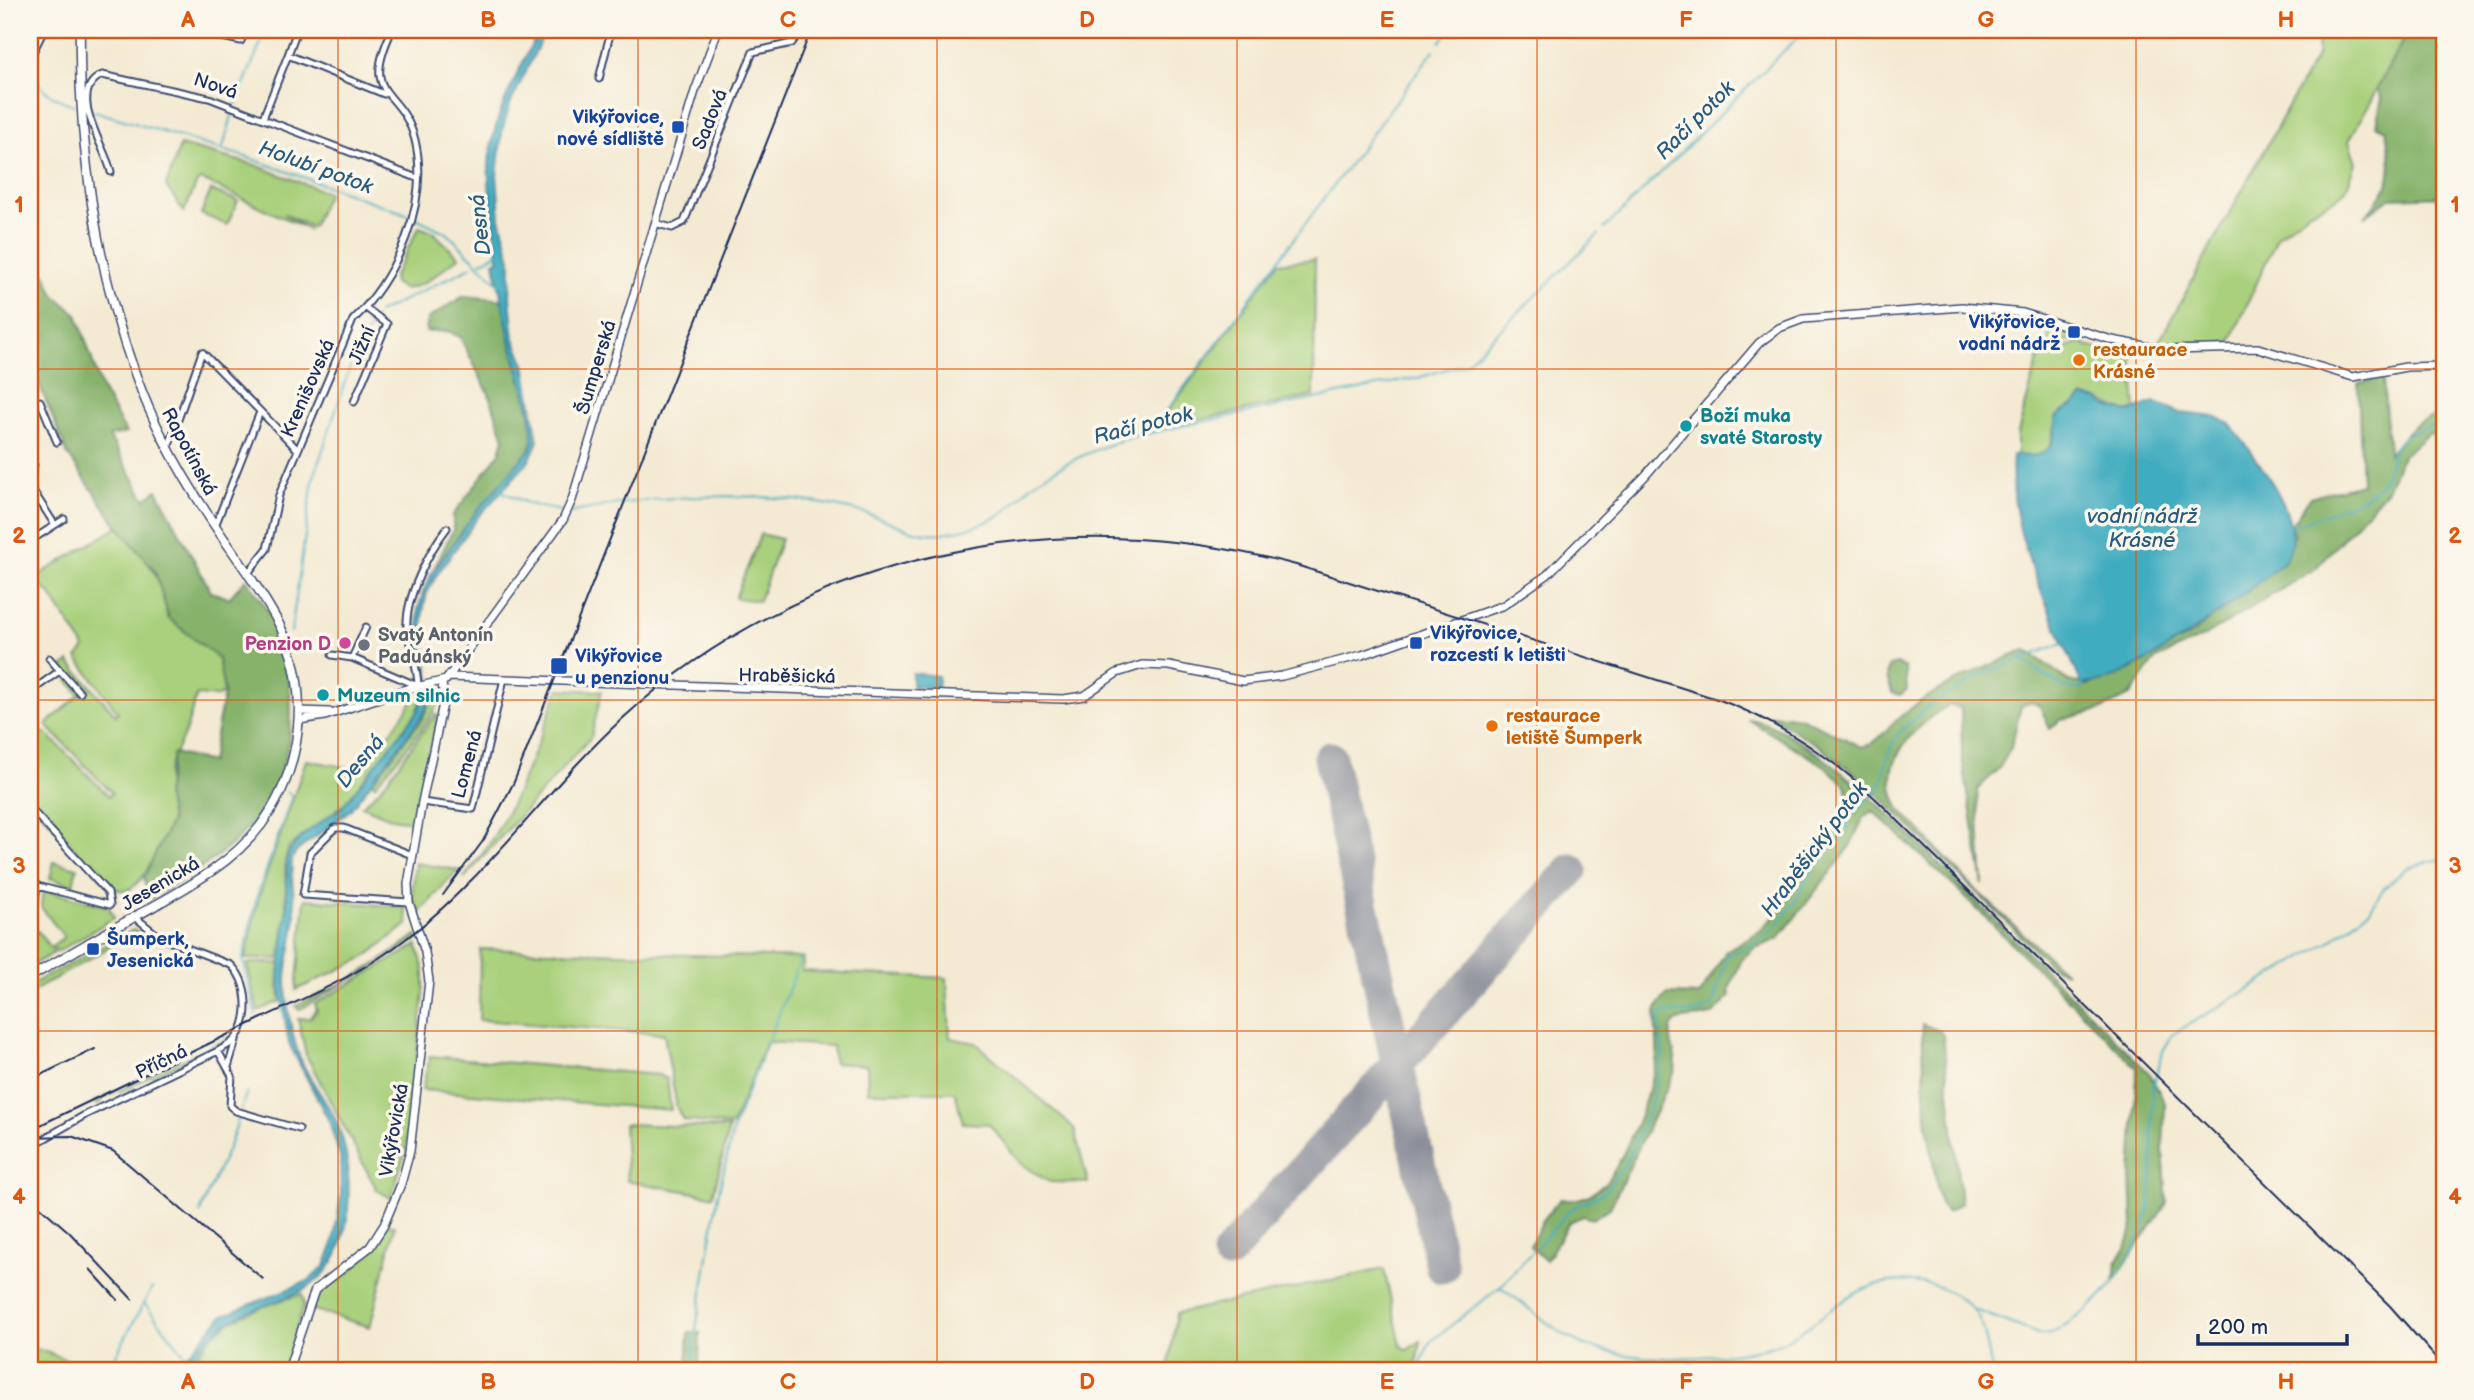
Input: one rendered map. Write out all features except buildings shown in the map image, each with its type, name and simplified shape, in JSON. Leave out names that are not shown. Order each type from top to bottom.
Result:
[{"type":"main road","name":"Rapotínská","points":[[80,30],[82,108],[92,199],[115,309],[136,377],[168,448],[215,526],[248,573],[287,644],[296,674],[299,716],[292,763],[282,789]]},
{"type":"main road","name":"Jesenická","points":[[30,977],[197,880],[233,855],[262,823],[282,789]]},
{"type":"street","points":[[30,58],[44,30]]},
{"type":"street","points":[[188,30],[241,41],[246,30]]},
{"type":"street","points":[[263,118],[297,30]]},
{"type":"street","points":[[386,94],[378,75],[392,30]]},
{"type":"street","points":[[599,79],[611,30]]},
{"type":"street","name":"Šumperská","points":[[438,684],[450,677],[567,512],[699,76],[718,30]]},
{"type":"street","name":"Sadová","points":[[655,223],[672,228],[684,222],[753,52],[792,43],[801,30]]},
{"type":"street","points":[[288,55],[386,94]]},
{"type":"street","name":"Nová","points":[[111,172],[89,120],[87,94],[98,76],[185,90],[417,178]]},
{"type":"street","name":"Krenišovská","points":[[248,573],[267,549],[279,495],[353,320],[366,308],[393,266],[411,222],[417,178],[414,138],[405,116],[386,94]]},
{"type":"street","name":"Hraběšická","points":[[450,677],[1063,699],[1084,696],[1117,673],[1142,665],[1156,665],[1227,680],[1259,680],[1362,655],[1504,606],[1547,575],[1645,476],[1759,343],[1779,328],[1803,319],[1962,307],[2030,314],[2112,341],[2166,351],[2258,348],[2353,377],[2406,367],[2444,366]]},
{"type":"street","name":"Jižní","points":[[354,402],[387,324],[366,308]]},
{"type":"street","points":[[168,448],[202,352],[297,449]]},
{"type":"street","points":[[34,412],[30,404],[40,401],[57,442]]},
{"type":"street","points":[[215,526],[260,412]]},
{"type":"street","points":[[30,459],[34,465],[30,483],[54,525]]},
{"type":"street","points":[[30,541],[64,519]]},
{"type":"street","points":[[421,686],[407,626],[408,613],[428,555],[447,528]]},
{"type":"street","points":[[352,658],[366,627]]},
{"type":"street","points":[[332,655],[352,658],[421,686]]},
{"type":"street","points":[[49,658],[58,672],[80,693]]},
{"type":"street","points":[[30,692],[58,672]]},
{"type":"street","name":"Lomená","points":[[421,805],[473,809],[504,679]]},
{"type":"street","points":[[299,716],[333,712],[421,686],[438,684]]},
{"type":"street","name":"Vikýřovická","points":[[288,1370],[315,1290],[370,1247],[384,1225],[407,1166],[429,981],[425,952],[409,902],[412,855],[443,707],[438,684]]},
{"type":"street","points":[[30,726],[36,733]]},
{"type":"street","points":[[30,808],[108,892],[110,905],[33,884],[34,910],[30,914]]},
{"type":"street","points":[[409,902],[303,895],[310,853],[335,828],[344,828],[412,855]]},
{"type":"street","points":[[135,917],[155,936],[231,965],[241,979],[246,998],[245,1014],[228,1067]]},
{"type":"street","name":"Příčná","points":[[30,1147],[85,1115],[236,1040]]},
{"type":"street","points":[[218,1051],[232,1076],[228,1099],[236,1111],[299,1129]]},
{"type":"green space","points":[[2316,30],[2401,30],[2404,38],[2349,141],[2356,163],[2346,190],[2334,200],[2310,211],[2278,235],[2230,343],[2193,346],[2160,343],[2318,53]]},
{"type":"green space","points":[[2401,30],[2444,30],[2444,196],[2390,198],[2364,217],[2386,186],[2391,168],[2387,130],[2376,125],[2382,99],[2377,88],[2404,39]]},
{"type":"green space","points":[[180,145],[255,165],[328,193],[312,227],[284,214],[310,230],[202,180],[197,182],[184,212],[166,186]]},
{"type":"green space","points":[[211,190],[238,201],[227,225],[201,214]]},
{"type":"green space","points":[[419,227],[433,232],[459,257],[426,282],[403,289],[394,283],[393,278]]},
{"type":"green space","points":[[30,239],[54,295],[77,314],[101,387],[126,433],[109,436],[145,499],[157,490],[211,592],[229,598],[246,579],[279,632],[289,683],[290,729],[286,752],[280,774],[259,814],[221,853],[148,901],[144,877],[171,821],[166,794],[173,753],[211,762],[224,692],[218,658],[169,619],[155,571],[119,528],[68,455],[30,362]]},
{"type":"green space","points":[[1315,259],[1314,396],[1164,427],[1163,418],[1278,263]]},
{"type":"green space","points":[[464,296],[504,300],[510,340],[530,411],[533,440],[525,459],[475,513],[432,573],[453,530],[453,515],[500,452],[504,438],[489,394],[460,337],[448,331],[426,332],[427,319]]},
{"type":"green space","points":[[2058,328],[2072,331],[2075,338],[2051,346],[2048,336]]},
{"type":"green space","points":[[2082,342],[2086,346],[2132,356],[2136,410],[2124,412],[2100,400],[2085,397],[2061,413],[2047,452],[2031,456],[2017,455],[2017,436],[2038,360],[2046,353]]},
{"type":"green space","points":[[2383,378],[2389,454],[2412,427],[2424,420],[2444,415],[2444,432],[2428,434],[2401,457],[2387,490],[2316,568],[2205,636],[2156,659],[2130,696],[2100,710],[2060,720],[2050,729],[2040,706],[2031,702],[2021,706],[2011,748],[2000,767],[1977,790],[1983,885],[1962,758],[1961,708],[1949,705],[1935,714],[1910,736],[1901,749],[1892,779],[1894,794],[1901,811],[1979,893],[2066,973],[2051,966],[1861,778],[1819,746],[1769,715],[1800,717],[1862,747],[1878,739],[1900,717],[1928,696],[2026,650],[2069,681],[2088,685],[2118,673],[2193,634],[2294,536],[2292,524],[2310,497],[2362,484],[2358,383]]},
{"type":"green space","points":[[118,527],[151,567],[162,590],[167,616],[219,658],[224,692],[217,697],[197,695],[168,772],[171,814],[169,828],[147,871],[125,891],[115,889],[105,882],[30,800],[30,742],[42,732],[109,796],[112,793],[46,725],[79,695],[61,669],[69,662],[116,715],[118,712],[77,658],[85,648],[50,594],[36,582],[39,575]]},
{"type":"green space","points":[[761,534],[781,539],[759,601],[735,598]]},
{"type":"green space","points":[[1897,664],[1905,668],[1907,690],[1900,695],[1892,693],[1887,677],[1889,666]]},
{"type":"green space","points":[[559,689],[602,691],[591,737],[463,879],[480,858],[507,812],[530,763]]},
{"type":"green space","points":[[425,691],[416,714],[344,804],[289,847],[285,860],[286,916],[280,959],[245,959],[259,897],[306,760],[360,770],[380,748],[418,693]]},
{"type":"green space","points":[[436,693],[440,697],[437,705],[422,728],[375,785],[372,783],[421,721]]},
{"type":"green space","points":[[435,715],[438,716],[413,822],[388,817],[362,806],[381,788]]},
{"type":"green space","points":[[1747,719],[1774,727],[1805,744],[1872,798],[2150,1074],[2165,1103],[2163,1149],[2167,1203],[2114,1281],[2116,1262],[2126,1248],[2133,1225],[2131,1176],[2137,1068],[1957,889],[1873,811],[1864,817],[1848,850],[1778,939],[1753,949],[1742,959],[1729,989],[1730,996],[1721,1007],[1710,1015],[1682,1020],[1673,1025],[1671,1035],[1676,1062],[1674,1073],[1610,1208],[1592,1219],[1583,1216],[1569,1222],[1546,1261],[1530,1246],[1543,1220],[1560,1199],[1578,1199],[1595,1192],[1612,1174],[1637,1122],[1655,1068],[1655,1023],[1661,1001],[1668,994],[1700,995],[1726,951],[1760,931],[1781,909],[1803,876],[1808,854],[1840,824],[1850,803],[1846,786],[1825,766]]},
{"type":"green space","points":[[54,862],[77,868],[73,885],[50,878]]},
{"type":"green space","points":[[415,863],[458,870],[419,913],[412,898]]},
{"type":"green space","points":[[43,889],[109,907],[114,918],[57,952],[52,946],[64,937],[41,907]]},
{"type":"green space","points":[[305,899],[405,907],[408,924],[364,958],[296,990]]},
{"type":"green space","points":[[133,930],[163,944],[141,936],[129,936],[30,993],[30,985]]},
{"type":"green space","points":[[38,931],[54,953],[30,966],[30,938]]},
{"type":"green space","points":[[416,935],[417,939],[381,960]]},
{"type":"green space","points":[[417,945],[424,970],[424,994],[406,1149],[391,1198],[377,1190],[306,1055],[298,1019],[310,1018],[317,1010],[315,1004]]},
{"type":"green space","points":[[480,949],[804,958],[802,971],[947,978],[950,1038],[976,1043],[1074,1128],[1088,1183],[1049,1182],[1020,1163],[989,1124],[963,1123],[955,1092],[868,1092],[867,1065],[834,1063],[832,1046],[766,1042],[732,1126],[683,1120],[677,1108],[664,1034],[479,1020]]},
{"type":"green space","points":[[381,960],[367,971],[349,980]]},
{"type":"green space","points":[[280,963],[278,987],[281,1001],[258,1011],[247,964]]},
{"type":"green space","points":[[349,980],[299,1010],[296,1006]]},
{"type":"green space","points":[[1922,1024],[1940,1031],[1943,1035],[1961,1203],[1948,1212],[1940,1205],[1926,1118]]},
{"type":"green space","points":[[235,1035],[154,1078],[153,1075],[133,1085],[133,1088],[121,1094],[119,1090]]},
{"type":"green space","points":[[430,1056],[659,1075],[667,1079],[671,1110],[422,1090]]},
{"type":"green space","points":[[624,1124],[729,1128],[713,1196],[627,1181]]},
{"type":"green space","points":[[389,1224],[395,1226],[370,1327],[311,1309],[327,1286],[370,1248]]},
{"type":"green space","points":[[1384,1269],[1401,1346],[1407,1350],[1421,1341],[1418,1359],[1411,1370],[1168,1370],[1177,1313]]},
{"type":"green space","points":[[302,1294],[304,1305],[283,1370],[191,1370],[199,1353],[222,1328],[251,1311]]},
{"type":"green space","points":[[689,1332],[700,1333],[699,1370],[687,1370]]},
{"type":"green space","points":[[37,1349],[97,1370],[66,1370],[66,1365],[63,1370],[30,1370],[30,1355],[33,1356]]},
{"type":"water","points":[[539,30],[546,30],[510,104],[502,131],[497,175],[500,218],[511,259],[510,298],[514,339],[525,364],[538,441],[529,461],[479,516],[427,593],[423,611],[423,632],[432,693],[423,715],[350,810],[296,852],[292,860],[295,918],[286,973],[287,1003],[297,1049],[310,1078],[333,1115],[344,1146],[349,1184],[342,1239],[337,1254],[323,1275],[306,1288],[242,1315],[221,1327],[203,1344],[188,1370],[181,1370],[186,1357],[222,1316],[308,1281],[325,1266],[332,1249],[341,1197],[340,1157],[329,1121],[289,1044],[281,995],[279,977],[287,907],[287,859],[290,850],[303,835],[343,806],[418,711],[426,692],[418,610],[423,592],[432,573],[475,513],[530,449],[533,441],[530,411],[510,340],[494,262],[498,260],[489,160],[492,140],[504,102]]},
{"type":"water","name":"vodní nádrž Krásné","points":[[2084,397],[2100,400],[2110,407],[2129,412],[2154,402],[2181,413],[2217,417],[2230,424],[2265,471],[2286,510],[2291,529],[2291,546],[2284,562],[2185,636],[2125,672],[2100,682],[2081,683],[2043,597],[2023,542],[2013,485],[2013,455],[2034,456],[2047,450],[2054,438],[2056,417]]},
{"type":"water","points":[[912,673],[938,676],[938,688],[912,686]]},
{"type":"waterway","points":[[236,104],[266,30]]},
{"type":"waterway","points":[[1440,42],[1449,30]]},
{"type":"waterway","name":"Račí potok","points":[[1604,229],[1805,30]]},
{"type":"waterway","points":[[1151,432],[1434,50]]},
{"type":"waterway","name":"Holubí potok","points":[[30,70],[48,93],[74,105]]},
{"type":"waterway","name":"Holubí potok","points":[[94,111],[249,158],[412,216],[447,233],[499,284]]},
{"type":"waterway","points":[[222,151],[233,112]]},
{"type":"waterway","name":"Račí potok","points":[[570,513],[640,501],[716,496],[754,497],[827,505],[861,512],[901,527],[932,534],[966,529],[1003,513],[1033,484],[1049,473],[1122,440],[1421,377],[1466,363],[1599,234]]},
{"type":"waterway","name":"Desná","points":[[481,262],[498,253]]},
{"type":"waterway","name":"Desná","points":[[378,313],[471,267]]},
{"type":"waterway","points":[[291,632],[313,480],[352,361],[375,317]]},
{"type":"waterway","name":"Hraběšický potok","points":[[2293,526],[2368,495],[2380,485],[2397,444],[2421,429],[2444,425]]},
{"type":"waterway","name":"Račí potok","points":[[501,491],[529,504],[565,512]]},
{"type":"waterway","name":"Hraběšický potok","points":[[1418,1370],[1430,1342],[1500,1287],[1571,1209],[1605,1192],[1626,1162],[1649,1111],[1663,1055],[1659,1018],[1663,1012],[1695,1013],[1712,1006],[1727,956],[1765,936],[1787,913],[1829,847],[1839,845],[1851,815],[1879,789],[1891,746],[1898,734],[1926,708],[1981,675],[2063,643]]},
{"type":"waterway","points":[[2022,660],[2050,680],[2067,687],[2082,688],[2083,682]]},
{"type":"waterway","points":[[256,1015],[243,959],[257,896],[292,796],[287,792]]},
{"type":"waterway","points":[[1975,1310],[2041,1335],[2052,1334],[2087,1310],[2111,1286],[2135,1248],[2147,1218],[2152,1190],[2153,1087],[2163,1051],[2173,1034],[2329,942],[2370,910],[2384,888],[2407,868],[2444,858]]},
{"type":"waterway","points":[[693,1370],[694,1342],[718,1195],[734,1126],[802,956]]},
{"type":"waterway","points":[[241,1110],[247,1091]]},
{"type":"waterway","points":[[200,1213],[239,1115]]},
{"type":"waterway","points":[[1500,1287],[1554,1328],[1588,1346],[1608,1352],[1675,1358],[1762,1349],[1782,1343],[1850,1296],[1869,1287],[1890,1282],[1926,1284],[1954,1295],[1974,1311],[1983,1329],[1992,1370]]},
{"type":"waterway","points":[[108,1370],[152,1288]]},
{"type":"waterway","points":[[144,1303],[186,1356]]},
{"type":"runway","points":[[1330,758],[1442,1267]]},
{"type":"runway","points":[[1228,1254],[1571,870]]},
{"type":"railway","points":[[443,895],[483,841],[514,782],[811,30]]},
{"type":"railway","points":[[30,1130],[317,992],[390,951],[436,914],[464,887],[622,719],[694,662],[771,615],[853,580],[939,555],[1027,541],[1117,538],[1207,546],[1296,565],[1720,700],[1764,719],[1805,743],[1843,770],[1879,802],[2390,1306],[2444,1367]]},
{"type":"railway","points":[[30,1080],[95,1049]]},
{"type":"railway","points":[[30,1137],[71,1136],[113,1151],[263,1279]]},
{"type":"railway","points":[[30,1198],[69,1232],[132,1299]]},
{"type":"railway","points":[[90,1269],[118,1300]]},
{"type":"place","name":"Vikýřovice, nové sídliště","points":[[678,127]]},
{"type":"place","name":"Vikýřovice, vodní nádrž","points":[[2074,332]]},
{"type":"place","name":"restaurace Krásné","points":[[2079,360]]},
{"type":"place","name":"Boží muka svaté Starosty","points":[[1686,426]]},
{"type":"place","name":"Penzion D","points":[[345,643]]},
{"type":"place","name":"Vikýřovice, rozcestí k letišti","points":[[1416,643]]},
{"type":"place","name":"Svatý Antonín Paduánský","points":[[364,645]]},
{"type":"place","name":"Vikýřovice u penzionu","points":[[559,666]]},
{"type":"place","name":"Muzeum silnic","points":[[323,695]]},
{"type":"place","name":"restaurace letiště Šumperk","points":[[1492,726]]},
{"type":"place","name":"Šumperk, Jesenická","points":[[93,949]]}]
